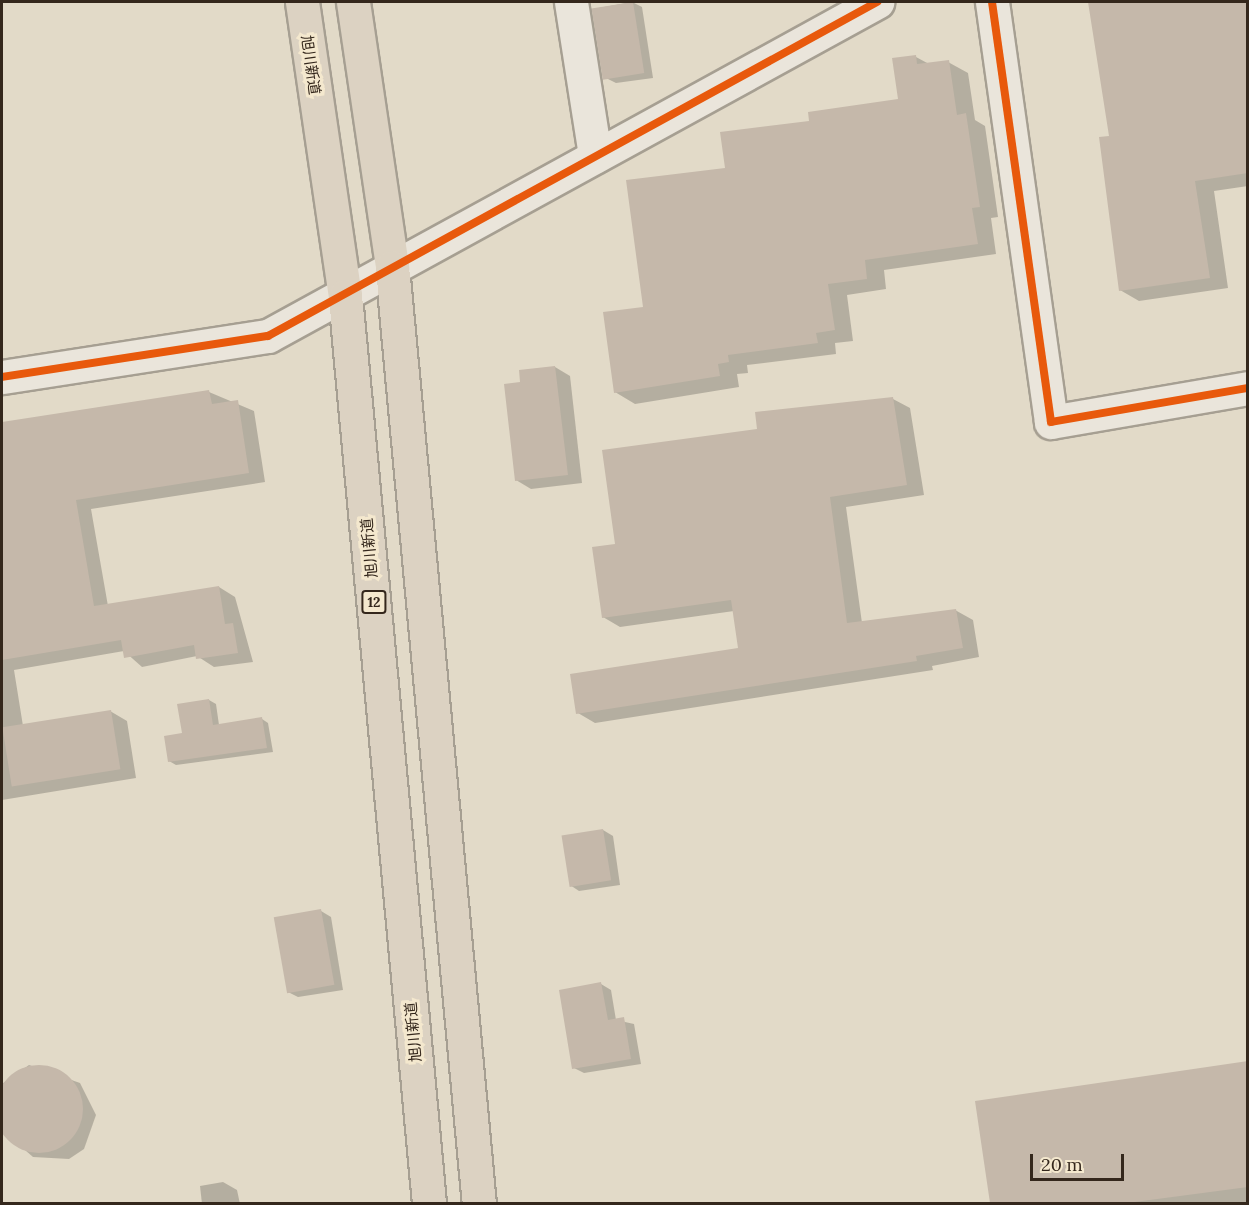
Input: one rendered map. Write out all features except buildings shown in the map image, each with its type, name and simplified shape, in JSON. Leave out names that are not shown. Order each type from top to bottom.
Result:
[{"type":"highway","name":"旭川新道","points":[[302,2],[345,297],[429,1203]]},
{"type":"highway","points":[[353,2],[392,267],[479,1203]]},
{"type":"street","points":[[571,2],[595,156]]},
{"type":"street","points":[[2,377],[268,336],[345,297],[392,267],[877,2]]},
{"type":"street","points":[[992,2],[1051,422],[1248,387]]},
{"type":"cycle path","points":[[2,377],[268,336],[877,2]]},
{"type":"cycle path","points":[[992,2],[1051,422],[1248,388]]}]
